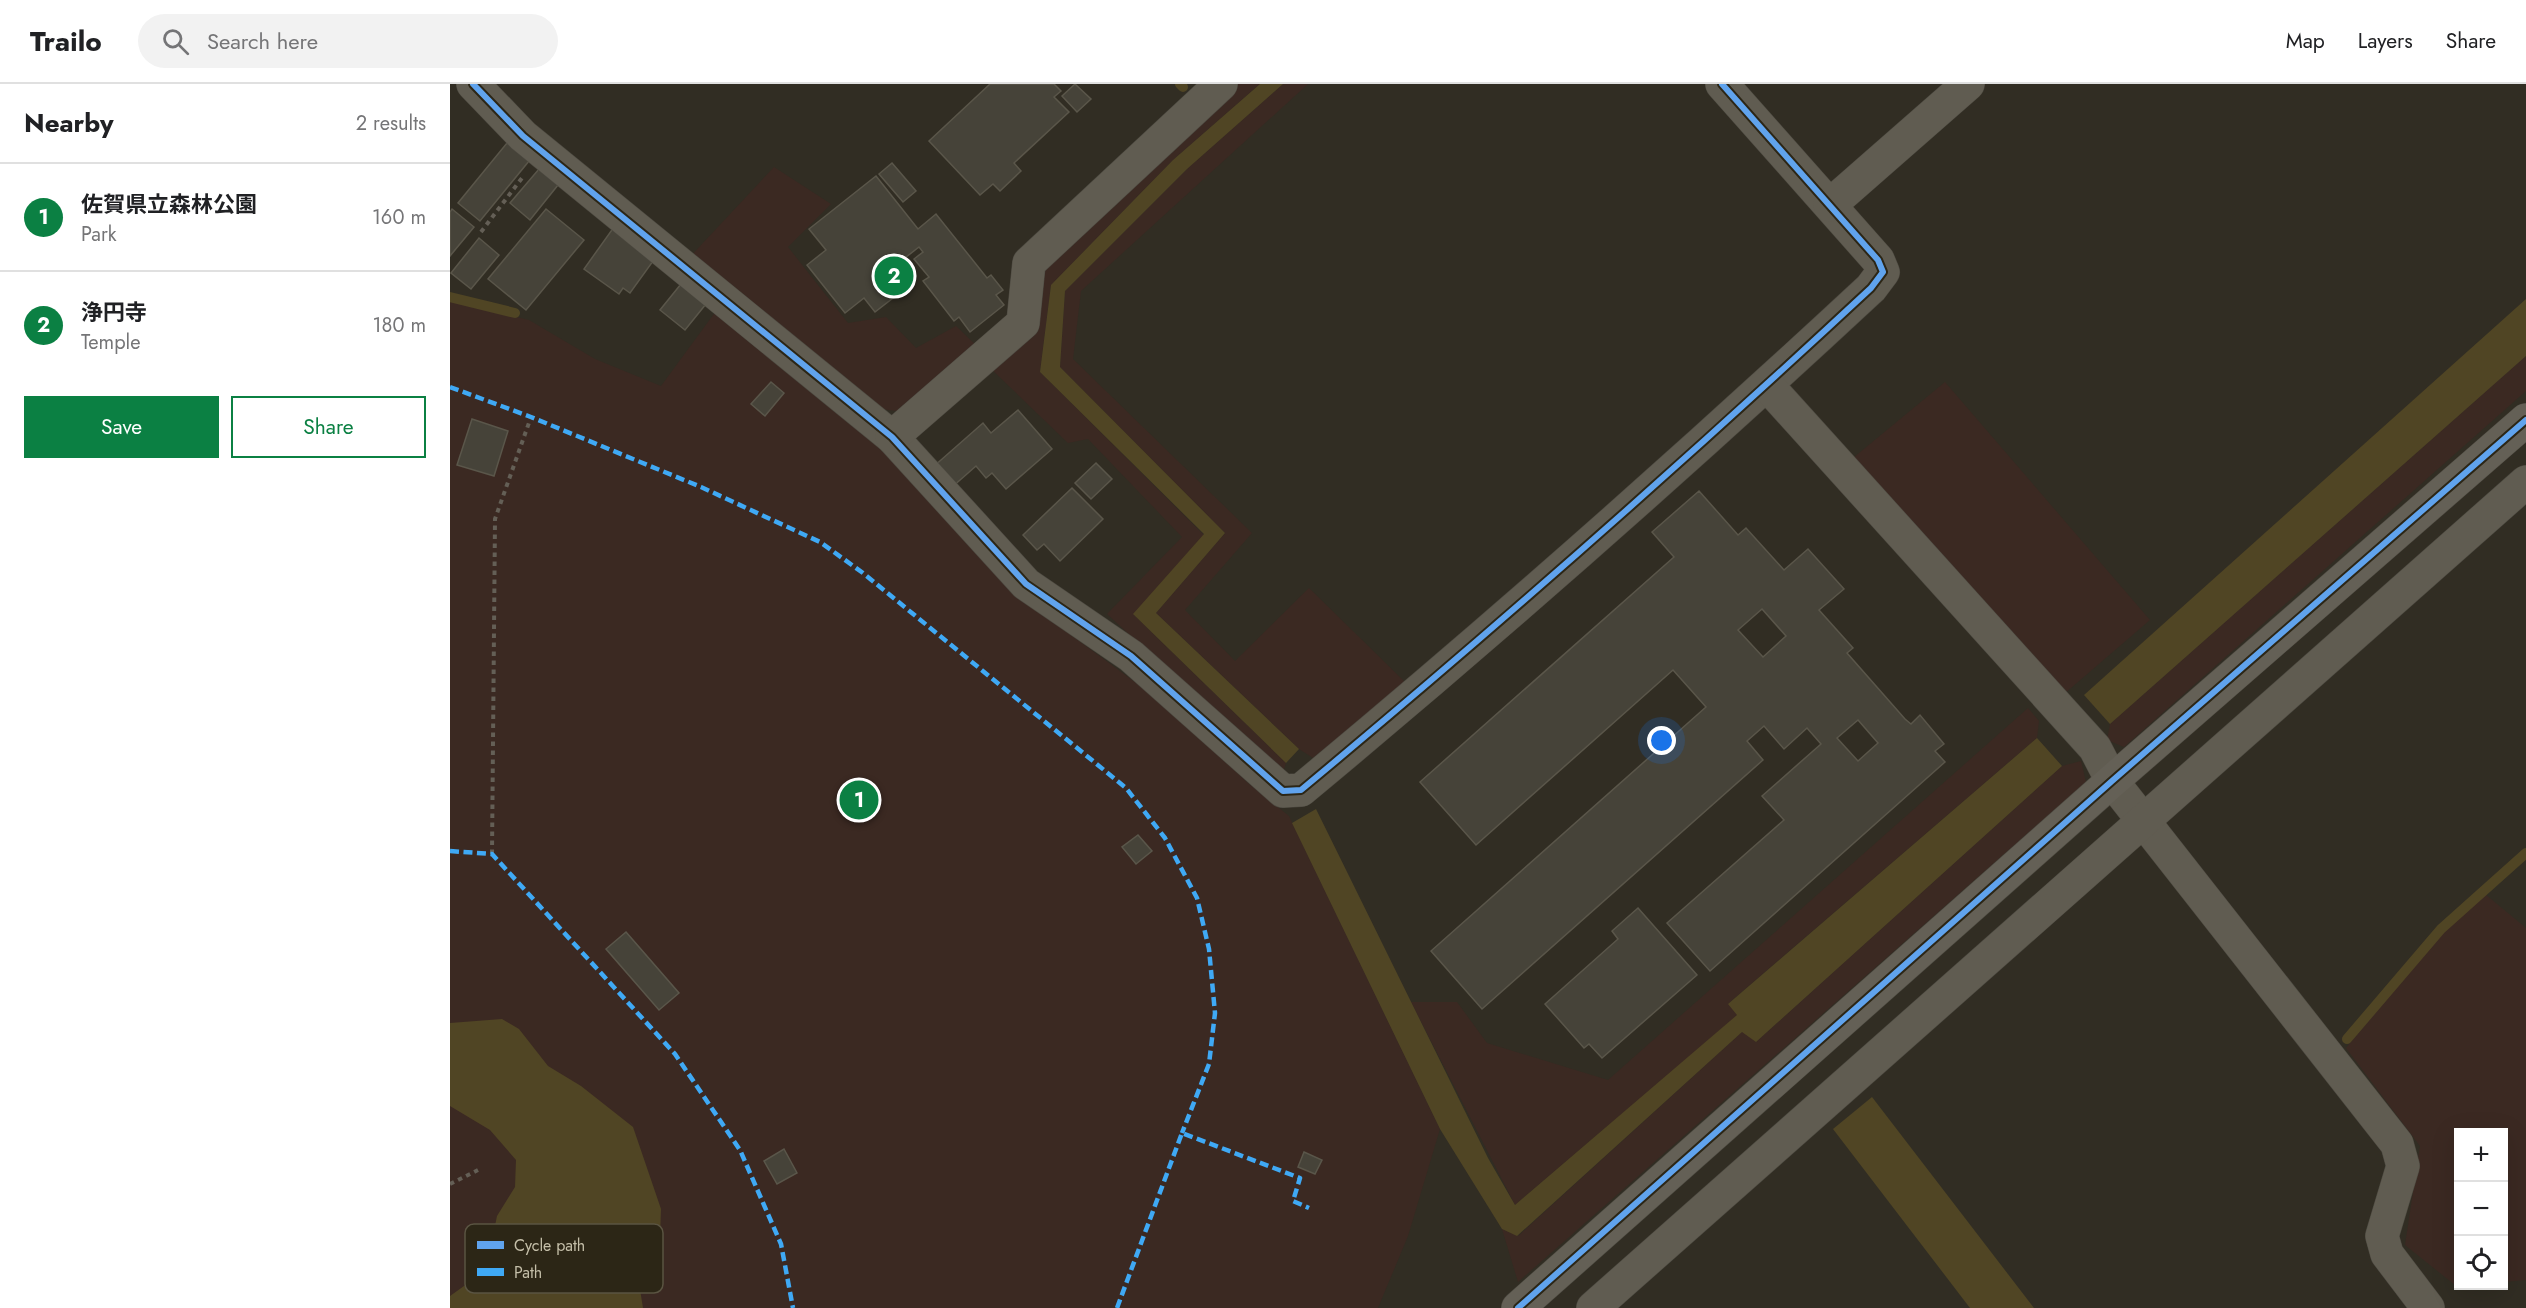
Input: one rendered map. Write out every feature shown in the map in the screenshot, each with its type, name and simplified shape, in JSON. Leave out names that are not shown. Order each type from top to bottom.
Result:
[{"type":"street","points":[[473,84],[523,136],[892,437],[1026,584],[1131,656],[1283,791],[1301,790],[1406,703],[1767,385],[1871,288],[1882,272],[1878,260],[1722,84]]},
{"type":"street","points":[[892,437],[1023,323],[1029,263],[1221,84]]},
{"type":"street","points":[[1830,205],[1968,84]]},
{"type":"street","points":[[1767,385],[2095,748],[2112,781],[2397,1144],[2403,1166],[2382,1236],[2387,1254],[2428,1308]]},
{"type":"street","points":[[1518,1308],[2112,781],[2526,420]]},
{"type":"street","points":[[1593,1308],[2526,482]]},
{"type":"path","points":[[481,232],[542,152]]},
{"type":"path","points":[[492,854],[495,519],[531,417]]},
{"type":"path","points":[[450,1184],[478,1170]]},
{"type":"shaded area","points":[[1238,84],[1260,84],[1173,160],[1051,285],[1040,372],[1204,535],[1134,615],[1286,763],[1282,775],[1107,614],[1182,537],[1088,439],[1068,443],[986,364],[1035,279],[1161,152]]},
{"type":"shaded area","points":[[1260,84],[1283,84],[1187,169],[1065,291],[1060,367],[1225,533],[1156,613],[1299,749],[1286,763],[1133,614],[1204,534],[1040,372],[1051,285],[1173,160]]},
{"type":"shaded area","points":[[1283,84],[1308,84],[1081,291],[1073,359],[1252,533],[1185,610],[1235,661],[1309,588],[1406,683],[1313,758],[1299,749],[1156,613],[1225,533],[1060,367],[1065,291],[1187,169]]},
{"type":"shaded area","points":[[774,167],[831,204],[788,247],[848,323],[886,317],[916,348],[956,326],[979,348],[905,412],[880,409],[688,259]]},
{"type":"shaded area","points":[[2526,299],[2526,356],[2110,724],[2084,695]]},
{"type":"shaded area","points":[[450,301],[529,320],[595,359],[661,386],[719,307],[850,412],[1018,596],[1162,702],[1248,783],[1289,816],[1440,1129],[1408,1236],[1378,1308],[450,1308]]},
{"type":"shaded area","points":[[2526,356],[2526,391],[2124,747],[2107,740],[2110,724]]},
{"type":"shaded area","points":[[1945,382],[2150,620],[2064,694],[1853,458]]},
{"type":"shaded area","points":[[2028,708],[2039,721],[2037,738],[1729,1003],[1738,1015],[1515,1205],[1411,1002],[1457,1002],[1487,1043],[1608,1080]]},
{"type":"shaded area","points":[[2037,738],[2062,766],[1756,1042],[1742,1032],[1517,1236],[1502,1229],[1440,1129],[1292,823],[1316,809],[1488,1158],[1515,1205],[1737,1015],[1728,1004]]},
{"type":"shaded area","points":[[2081,761],[2086,782],[1518,1282],[1502,1229],[1518,1236],[1743,1031],[1756,1042],[2062,766]]},
{"type":"shaded area","points":[[2485,894],[2526,928],[2526,1280],[2508,1282],[2508,1128],[2454,1128],[2454,1284],[2405,1245],[2420,1146],[2346,1048],[2443,932]]},
{"type":"shaded area","points":[[502,1019],[519,1029],[548,1066],[581,1086],[633,1127],[661,1209],[660,1224],[495,1224],[497,1216],[515,1187],[516,1160],[490,1130],[450,1106],[450,1023]]},
{"type":"shaded area","points":[[1872,1097],[2034,1308],[1970,1308],[1833,1129]]},
{"type":"shaded area","points":[[465,1285],[465,1293],[641,1293],[643,1308],[450,1308],[450,1296]]},
{"type":"building","points":[[990,84],[1054,84],[1061,91],[1054,97],[1069,112],[1014,163],[1021,171],[1000,191],[993,184],[980,195],[929,141]]},
{"type":"building","points":[[1075,84],[1091,99],[1077,112],[1062,96]]},
{"type":"building","points":[[507,143],[529,161],[480,221],[458,203]]},
{"type":"building","points":[[892,163],[916,191],[903,202],[879,174]]},
{"type":"building","points":[[539,169],[558,185],[530,220],[510,203]]},
{"type":"building","points":[[876,176],[918,229],[936,214],[987,278],[991,275],[1003,290],[996,295],[1004,305],[970,332],[959,317],[954,321],[923,281],[929,277],[914,259],[923,252],[919,247],[901,261],[904,265],[891,276],[902,291],[875,312],[864,298],[845,313],[807,265],[826,250],[809,229]]},
{"type":"building","points":[[452,209],[474,227],[450,256],[450,212]]},
{"type":"building","points":[[546,209],[584,240],[526,310],[488,279]]},
{"type":"building","points":[[614,227],[656,257],[630,293],[623,288],[619,294],[584,269]]},
{"type":"building","points":[[479,238],[499,255],[471,289],[451,273]]},
{"type":"building","points":[[685,279],[710,299],[685,330],[660,310]]},
{"type":"building","points":[[771,382],[784,393],[765,416],[751,404]]},
{"type":"building","points":[[1018,410],[1052,449],[1006,489],[992,473],[986,478],[976,466],[951,488],[933,467],[983,423],[991,433]]},
{"type":"building","points":[[472,419],[508,431],[494,476],[457,465]]},
{"type":"building","points":[[1096,463],[1112,479],[1091,499],[1075,483]]},
{"type":"building","points":[[1072,488],[1103,519],[1060,561],[1044,544],[1037,550],[1023,535]]},
{"type":"building","points":[[1699,491],[1738,535],[1746,528],[1784,570],[1808,549],[1844,589],[1819,610],[1853,648],[1847,653],[1905,719],[1911,724],[1920,715],[1944,744],[1935,751],[1945,762],[1710,971],[1667,923],[1784,820],[1762,796],[1821,744],[1807,728],[1784,749],[1764,726],[1747,741],[1763,760],[1482,1009],[1431,951],[1706,707],[1673,670],[1476,845],[1420,782],[1674,557],[1652,532]],"holes":[[[1762,609],[1786,636],[1763,657],[1738,630]],[[1858,720],[1878,743],[1858,761],[1837,738]]]},
{"type":"building","points":[[1138,835],[1152,851],[1136,864],[1122,847]]},
{"type":"building","points":[[1638,908],[1697,975],[1602,1058],[1589,1044],[1584,1048],[1545,1004],[1618,939],[1612,931]]},
{"type":"building","points":[[626,932],[679,993],[659,1010],[606,949]]},
{"type":"building","points":[[784,1149],[797,1173],[777,1184],[764,1161]]},
{"type":"building","points":[[1304,1152],[1322,1160],[1315,1174],[1298,1167]]},
{"type":"waterway","points":[[1180,84],[1183,87]]},
{"type":"waterway","points":[[450,297],[515,313]]},
{"type":"waterway","points":[[2347,1039],[2441,929],[2526,853]]},
{"type":"marked path","points":[[450,387],[531,417],[701,487],[820,542],[863,573],[1126,788],[1165,838],[1197,898],[1209,949],[1215,1013],[1209,1064],[1182,1133]]},
{"type":"marked path","points":[[450,851],[492,854],[675,1054],[740,1150],[781,1244],[793,1308]]},
{"type":"marked path","points":[[1117,1308],[1182,1133],[1300,1178],[1293,1201],[1309,1208]]},
{"type":"cycle path","points":[[473,84],[523,136],[892,437],[1026,584],[1131,656],[1283,791],[1301,790],[1518,605],[1661,480],[1871,288],[1883,272],[1878,260],[1722,84]]},
{"type":"cycle path","points":[[1518,1308],[2112,781],[2526,420]]},
{"type":"place","name":"浄円寺","points":[[894,276]]},
{"type":"place","name":"佐賀県立森林公園","points":[[859,800]]}]
